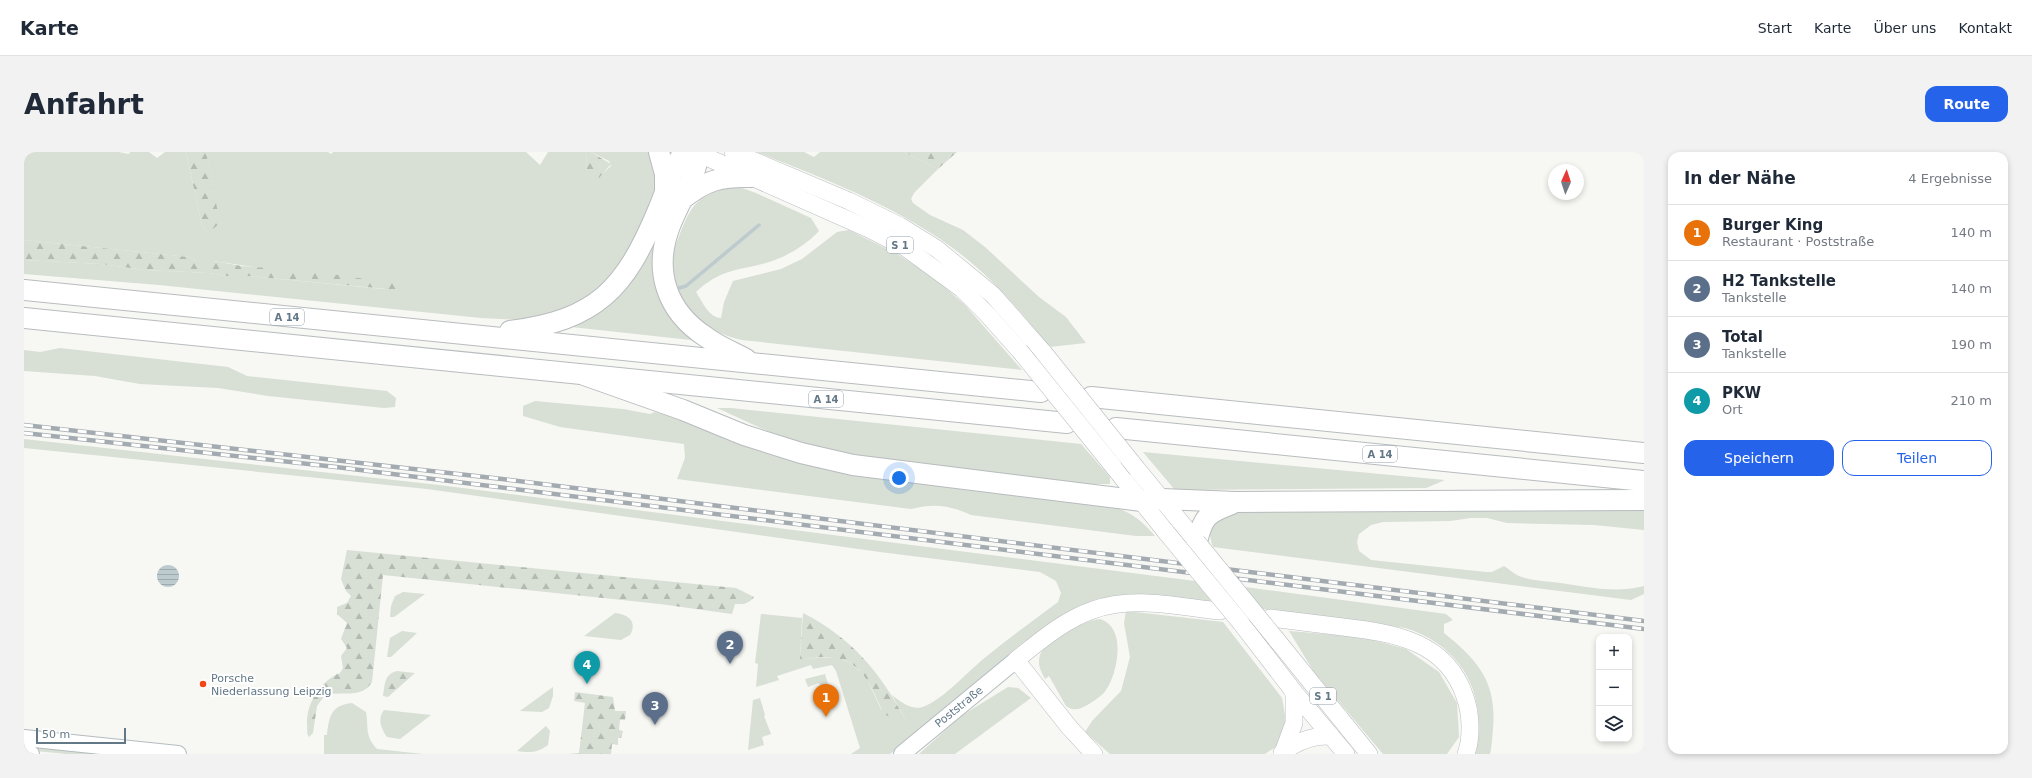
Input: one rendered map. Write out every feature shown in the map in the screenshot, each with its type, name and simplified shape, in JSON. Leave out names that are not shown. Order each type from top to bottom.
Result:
[{"type":"highway","points":[[659,152],[673,197],[670,226],[662,262],[668,292],[676,309],[688,324],[706,338],[755,363]]},
{"type":"highway","points":[[479,335],[534,328],[557,322],[577,315],[598,302],[624,275],[673,197],[694,152]]},
{"type":"highway","points":[[673,197],[709,182],[735,177],[752,178]]},
{"type":"highway","name":"A 14","points":[[24,290],[1041,392]]},
{"type":"highway","name":"A 14","points":[[24,318],[1067,423]]},
{"type":"highway","points":[[584,375],[683,410],[744,435],[808,455],[853,465],[1142,501],[1162,499],[1236,502],[1644,500]]},
{"type":"highway","points":[[1092,398],[1644,453]]},
{"type":"highway","name":"A 14","points":[[1116,428],[1644,481]]},
{"type":"highway","points":[[1195,531],[1213,511],[1236,502]]},
{"type":"main road","name":"S 1","points":[[694,152],[869,229],[906,248],[962,289],[988,315],[1020,351],[1251,636],[1294,692],[1346,754]]},
{"type":"main road","name":"S 1","points":[[733,152],[850,201],[900,226],[937,249],[993,295],[1044,353],[1162,499],[1195,531],[1276,638],[1369,754]]},
{"type":"main road","points":[[1094,754],[1069,727],[1016,660],[1059,626],[1093,609],[1111,605],[1148,603],[1220,612]]},
{"type":"main road","points":[[1270,618],[1372,630],[1398,636],[1424,646],[1446,662],[1463,690],[1468,706],[1467,746],[1459,754]]},
{"type":"main road","points":[[1282,752],[1294,723],[1294,692]]},
{"type":"main road","points":[[1282,752],[1305,738],[1316,735],[1331,736]]},
{"type":"street","name":"Poststraße","points":[[902,754],[1016,660]]},
{"type":"street","points":[[24,738],[178,754]]},
{"type":"street","points":[[24,753],[31,754]]},
{"type":"green space","points":[[24,152],[118,152],[129,154],[130,152],[149,152],[157,158],[165,152],[186,152],[202,226],[206,230],[212,230],[219,223],[206,152],[328,152],[331,154],[333,152],[526,152],[540,165],[548,152],[587,152],[586,168],[598,178],[611,166],[609,161],[591,152],[651,152],[656,160],[658,195],[617,272],[577,309],[521,320],[481,318],[159,285],[24,274],[24,260],[101,264],[145,270],[209,273],[227,276],[248,276],[383,289],[402,289],[213,261],[197,261],[189,257],[24,240]]},
{"type":"green space","points":[[186,152],[206,152],[220,223],[212,230],[206,230],[202,226]]},
{"type":"green space","points":[[587,152],[591,152],[611,164],[599,178],[595,177],[586,168]]},
{"type":"green space","points":[[757,152],[804,152],[814,157],[820,152],[904,152],[938,169],[914,193],[911,199],[913,203],[930,215],[963,230],[985,247],[1039,297],[1066,317],[1086,343],[1049,347],[1019,310],[986,276],[962,255],[939,238],[863,196]]},
{"type":"green space","points":[[904,152],[957,152],[938,169]]},
{"type":"green space","points":[[727,188],[742,188],[756,193],[811,218],[819,231],[801,246],[781,258],[729,272],[705,284],[696,292],[706,308],[713,315],[721,318],[724,302],[733,281],[781,269],[802,259],[837,232],[849,230],[897,254],[932,276],[965,305],[1022,370],[742,340],[715,331],[703,324],[693,315],[678,294],[671,262],[674,248],[693,207],[710,194]]},
{"type":"green space","points":[[669,201],[656,253],[700,341],[562,326],[577,321]]},
{"type":"green space","points":[[24,240],[189,257],[197,261],[213,261],[242,266],[319,272],[404,285],[402,289],[397,290],[248,276],[227,276],[209,273],[145,270],[101,264],[24,260]]},
{"type":"green space","points":[[60,348],[228,367],[247,376],[387,391],[396,398],[395,407],[384,408],[268,396],[218,388],[140,384],[95,376],[24,371],[24,350],[40,352]]},
{"type":"green space","points":[[535,401],[623,409],[650,414],[655,412],[686,421],[757,450],[815,466],[1109,505],[1123,510],[1135,517],[1155,536],[1136,536],[971,515],[956,509],[941,506],[927,506],[911,509],[677,479],[685,458],[684,444],[560,427],[523,416],[523,406]]},
{"type":"green space","points":[[717,408],[731,408],[1081,444],[1110,477],[1110,484],[1089,484],[862,457],[825,450],[785,439]]},
{"type":"green space","points":[[24,439],[439,485],[1195,581],[1212,602],[1130,594],[1090,602],[1050,623],[890,754],[851,754],[860,748],[836,671],[832,665],[813,669],[811,665],[777,676],[779,680],[756,687],[758,664],[755,663],[761,614],[802,618],[800,659],[836,657],[850,663],[865,675],[881,709],[906,721],[892,695],[899,701],[916,708],[921,708],[941,697],[1013,635],[1058,602],[1061,593],[1056,581],[1040,572],[880,552],[427,489],[24,448]]},
{"type":"green space","points":[[1143,452],[1445,480],[1426,488],[1175,490]]},
{"type":"green space","points":[[1572,507],[1573,511],[1644,511],[1644,530],[1594,525],[1507,523],[1487,518],[1471,518],[1450,521],[1383,522],[1371,525],[1359,534],[1357,542],[1359,551],[1371,560],[1486,572],[1492,572],[1504,566],[1519,576],[1536,580],[1610,589],[1644,586],[1644,594],[1631,600],[1213,547],[1210,532],[1211,526],[1218,519],[1238,512]]},
{"type":"green space","points":[[347,550],[736,588],[754,597],[743,604],[735,604],[732,614],[660,604],[383,575],[372,682],[368,688],[357,693],[325,695],[317,706],[313,733],[309,737],[307,732],[307,717],[312,701],[321,687],[340,673],[343,668],[341,656],[347,648],[341,639],[347,623],[337,614],[337,607],[347,603],[351,596],[346,591],[341,579]]},
{"type":"green space","points":[[1245,587],[1446,614],[1453,620],[1444,624],[1444,633],[1467,653],[1483,674],[1488,686],[1492,699],[1493,713],[1492,745],[1490,754],[1474,754],[1478,733],[1478,713],[1474,694],[1467,676],[1456,660],[1442,647],[1425,636],[1405,628],[1262,609]]},
{"type":"green space","points":[[403,592],[425,594],[394,617],[390,617],[391,606],[395,596]]},
{"type":"green space","points":[[1126,611],[1223,622],[1282,698],[1286,721],[1277,746],[1265,754],[1110,754],[1085,732],[1092,721],[1121,691],[1130,657],[1124,623]]},
{"type":"green space","points":[[615,613],[624,615],[630,619],[633,626],[630,635],[621,640],[584,636]]},
{"type":"green space","points":[[803,613],[836,634],[864,658],[886,687],[906,721],[885,715],[862,673],[847,662],[837,658],[828,657],[800,659]]},
{"type":"green space","points":[[1100,619],[1109,624],[1114,631],[1117,640],[1118,651],[1114,673],[1106,690],[1100,696],[1083,707],[1072,709],[1066,706],[1049,676],[1045,679],[1039,665],[1040,655],[1043,649],[1057,637],[1075,627]]},
{"type":"green space","points":[[402,631],[417,633],[391,657],[387,657],[390,638]]},
{"type":"green space","points":[[1289,631],[1362,637],[1406,649],[1439,672],[1457,703],[1459,737],[1447,754],[1383,754],[1314,672]]},
{"type":"green space","points":[[393,672],[415,673],[388,697],[383,696],[387,677]]},
{"type":"green space","points":[[825,674],[830,690],[822,692],[819,683],[808,687],[805,679]]},
{"type":"green space","points":[[553,687],[553,696],[549,708],[542,712],[520,711]]},
{"type":"green space","points":[[1008,687],[1018,688],[1031,698],[955,754],[919,754],[961,716]]},
{"type":"green space","points":[[575,692],[613,697],[615,711],[626,711],[625,720],[620,720],[619,730],[623,731],[621,738],[618,738],[618,745],[612,744],[611,754],[568,754],[579,753],[585,703],[574,701]]},
{"type":"green space","points":[[760,698],[764,716],[771,734],[762,737],[764,745],[748,750],[753,700]]},
{"type":"green space","points":[[352,703],[366,712],[370,740],[377,749],[423,754],[324,754],[324,735],[327,735],[332,713],[340,706]]},
{"type":"green space","points":[[384,710],[431,715],[400,739],[387,737],[385,734],[380,720]]},
{"type":"green space","points":[[546,726],[550,731],[548,745],[541,750],[533,752],[517,751]]},
{"type":"green space","points":[[24,745],[118,754],[67,754],[24,750]]},
{"type":"shaded area","points":[[164,565],[172,565],[179,572],[179,580],[172,587],[164,587],[157,580],[157,572]]},
{"type":"waterway","points":[[679,288],[686,286],[759,225]]},
{"type":"railway","points":[[24,425],[502,479],[1644,621]]},
{"type":"railway","points":[[24,433],[336,467],[1644,629]]},
{"type":"place","name":"H2 Tankstelle","points":[[730,664]]},
{"type":"place","name":"Porsche Niederlassung Leipzig","points":[[203,684]]},
{"type":"place","name":"PKW","points":[[587,684]]},
{"type":"place","name":"Burger King","points":[[826,717]]},
{"type":"place","name":"Total","points":[[655,725]]}]
